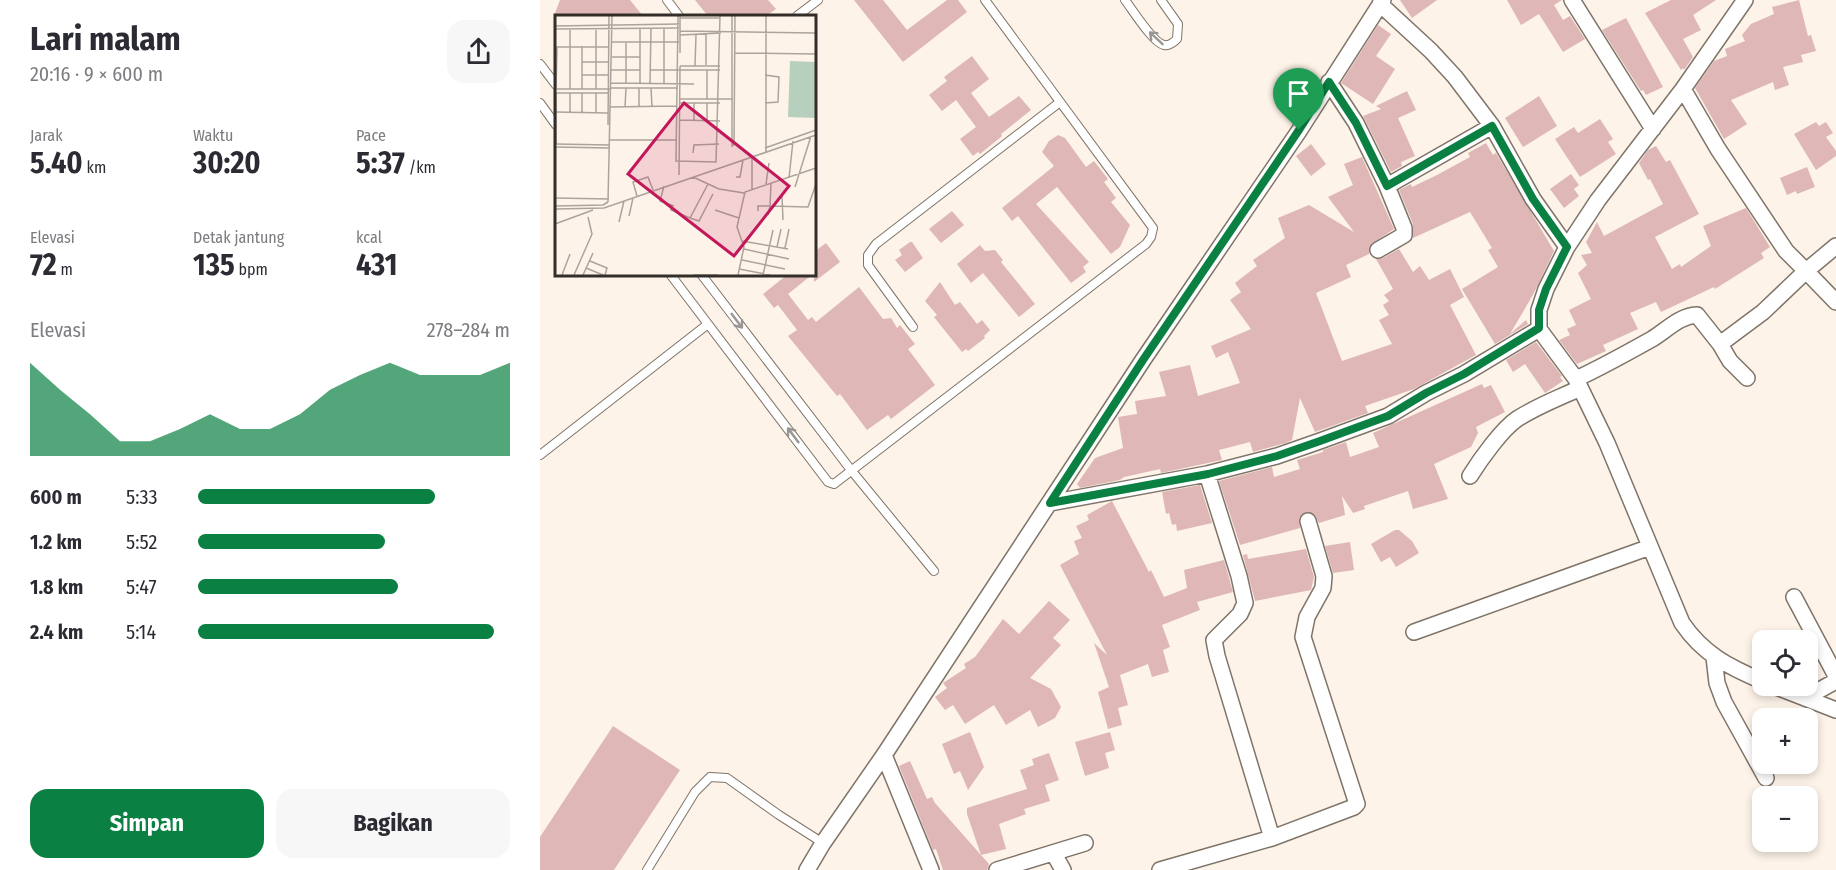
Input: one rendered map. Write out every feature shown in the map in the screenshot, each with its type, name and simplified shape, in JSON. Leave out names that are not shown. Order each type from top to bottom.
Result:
[{"type":"street","points":[[1572,0],[1653,129]]},
{"type":"street","points":[[1745,0],[1683,89],[1598,200],[1567,247],[1542,299],[1539,310],[1539,328],[1578,384],[1607,443],[1682,623],[1699,645],[1714,657],[1752,676]]},
{"type":"street","points":[[807,870],[1143,360],[1299,130],[1381,2],[1447,68],[1492,126],[1533,199],[1567,247]]},
{"type":"street","points":[[1329,82],[1356,123],[1402,220],[1404,235],[1378,250]]},
{"type":"street","points":[[1683,89],[1718,149],[1786,251],[1836,302]]},
{"type":"street","points":[[1387,186],[1492,126]]},
{"type":"street","points":[[1720,344],[1764,312],[1806,271],[1836,246]]},
{"type":"street","points":[[1470,476],[1479,461],[1515,420],[1691,315],[1697,315],[1702,320],[1730,361],[1747,378]]},
{"type":"street","points":[[1050,503],[1208,474],[1277,456],[1388,416],[1464,374],[1539,328]]},
{"type":"street","points":[[1208,474],[1245,603],[1240,614],[1214,640],[1216,656],[1272,838]]},
{"type":"street","points":[[1160,870],[1272,838],[1357,804],[1302,638],[1307,617],[1323,588],[1324,576],[1308,521]]},
{"type":"street","points":[[1414,632],[1650,547]]},
{"type":"street","points":[[1794,597],[1836,678],[1805,698]]},
{"type":"street","points":[[1714,657],[1717,682],[1724,702],[1766,778]]},
{"type":"street","points":[[1800,696],[1836,710]]},
{"type":"street","points":[[884,755],[931,870]]},
{"type":"street","points":[[997,870],[1085,843]]},
{"type":"street","points":[[1054,854],[1063,870]]},
{"type":"lane","points":[[667,0],[678,15]]},
{"type":"lane","points":[[798,15],[818,0]]},
{"type":"lane","points":[[672,276],[828,482],[837,483],[1137,252],[1151,237],[1153,228],[985,0]]},
{"type":"lane","points":[[1125,0],[1156,41],[1168,45],[1177,39],[1178,24],[1161,0]]},
{"type":"lane","points":[[540,64],[555,84]]},
{"type":"lane","points":[[913,327],[868,265],[868,255],[876,244],[1060,102]]},
{"type":"lane","points":[[540,103],[555,124]]},
{"type":"lane","points":[[703,276],[851,470],[934,571]]},
{"type":"lane","points":[[540,455],[708,324]]},
{"type":"lane","points":[[648,870],[695,792],[710,777],[727,778],[823,843]]},
{"type":"building","points":[[560,0],[630,0],[642,15],[555,15]]},
{"type":"building","points":[[695,0],[768,0],[776,9],[767,15],[707,15]]},
{"type":"building","points":[[854,0],[883,0],[907,30],[947,0],[958,0],[967,12],[903,62]]},
{"type":"building","points":[[1400,0],[1437,0],[1412,18]]},
{"type":"building","points":[[1507,0],[1562,0],[1554,5],[1563,20],[1570,16],[1585,39],[1563,52],[1539,14],[1521,25]]},
{"type":"building","points":[[1671,0],[1716,0],[1693,15],[1701,30],[1683,39],[1693,57],[1684,70],[1683,68],[1681,70],[1645,13]]},
{"type":"building","points":[[1799,0],[1808,36],[1811,35],[1816,51],[1801,55],[1803,62],[1783,67],[1789,85],[1775,90],[1773,82],[1731,100],[1747,124],[1724,139],[1695,88],[1714,61],[1727,56],[1725,49],[1745,41],[1742,35],[1751,24],[1774,14],[1772,7]]},
{"type":"building","points":[[1626,18],[1663,87],[1646,95],[1643,90],[1641,91],[1602,30]]},
{"type":"building","points":[[1378,25],[1391,34],[1376,56],[1395,69],[1373,104],[1341,83]]},
{"type":"building","points":[[972,56],[989,79],[971,93],[989,117],[1019,96],[1031,110],[980,154],[978,152],[973,156],[960,139],[976,127],[956,100],[942,111],[929,95],[947,81],[944,77]]},
{"type":"building","points":[[1407,91],[1416,110],[1398,118],[1415,156],[1401,162],[1402,166],[1391,172],[1363,116],[1381,109],[1376,106]]},
{"type":"building","points":[[1539,96],[1557,126],[1523,147],[1505,118]]},
{"type":"building","points":[[1600,119],[1613,139],[1608,142],[1616,154],[1580,177],[1555,139],[1574,127],[1578,133]]},
{"type":"building","points":[[1816,122],[1819,126],[1826,122],[1833,133],[1826,137],[1836,151],[1836,156],[1816,170],[1794,134]]},
{"type":"building","points":[[1058,135],[1065,138],[1086,167],[1094,161],[1108,179],[1104,182],[1116,198],[1111,202],[1130,225],[1120,247],[1111,254],[1057,187],[1036,204],[1089,262],[1083,267],[1086,272],[1071,283],[1018,216],[1012,221],[1002,208],[1054,166],[1042,152],[1049,141]]},
{"type":"building","points":[[1486,143],[1493,155],[1496,153],[1554,251],[1534,293],[1510,334],[1526,320],[1528,324],[1495,344],[1462,289],[1498,267],[1488,250],[1492,248],[1470,212],[1413,238],[1413,224],[1399,190],[1411,184],[1412,187],[1437,175],[1470,157],[1468,153]]},
{"type":"building","points":[[1311,144],[1326,164],[1311,176],[1296,156]]},
{"type":"building","points":[[1656,146],[1666,162],[1670,160],[1699,214],[1655,237],[1672,269],[1680,264],[1681,267],[1711,246],[1703,226],[1746,208],[1770,247],[1761,253],[1764,258],[1715,289],[1714,287],[1661,312],[1656,302],[1630,313],[1638,329],[1603,345],[1606,351],[1577,364],[1559,340],[1570,335],[1567,329],[1576,325],[1569,310],[1591,299],[1578,273],[1587,265],[1581,255],[1592,253],[1586,242],[1597,222],[1604,236],[1663,204],[1639,163],[1648,150]]},
{"type":"building","points":[[1362,157],[1394,229],[1370,245],[1369,254],[1346,265],[1351,277],[1316,293],[1342,361],[1392,344],[1379,320],[1389,315],[1383,305],[1389,301],[1384,295],[1393,289],[1376,259],[1383,258],[1399,249],[1413,272],[1420,266],[1429,280],[1450,269],[1464,297],[1450,305],[1476,355],[1414,389],[1365,406],[1368,413],[1315,432],[1300,398],[1292,440],[1286,443],[1253,452],[1250,442],[1219,450],[1222,460],[1161,473],[1160,469],[1080,488],[1077,484],[1095,458],[1123,448],[1118,417],[1137,414],[1135,401],[1166,396],[1159,372],[1190,365],[1198,396],[1240,383],[1228,352],[1216,358],[1211,346],[1251,329],[1230,300],[1241,292],[1235,283],[1257,266],[1253,260],[1285,238],[1278,218],[1309,205],[1354,232],[1328,197],[1353,185],[1344,164]]},
{"type":"building","points":[[1807,167],[1815,187],[1787,195],[1780,178]]},
{"type":"building","points":[[1571,174],[1579,185],[1574,189],[1579,196],[1564,208],[1550,189]]},
{"type":"building","points":[[952,211],[964,225],[941,243],[929,229]]},
{"type":"building","points":[[910,242],[923,258],[905,272],[895,260],[902,255],[899,250]]},
{"type":"building","points":[[826,243],[840,262],[814,282],[814,276],[816,276],[816,250]]},
{"type":"building","points":[[980,245],[985,251],[995,250],[1003,260],[1001,262],[1035,304],[1019,317],[983,273],[971,283],[957,264]]},
{"type":"building","points":[[786,276],[810,276],[788,294],[808,320],[812,317],[816,322],[859,287],[883,319],[891,318],[897,328],[900,325],[915,344],[908,349],[935,385],[891,419],[888,415],[867,430],[840,394],[837,396],[788,336],[797,330],[778,305],[774,308],[763,294]]},
{"type":"building","points":[[940,282],[955,305],[960,302],[977,324],[982,320],[990,330],[984,336],[985,338],[968,351],[966,349],[962,352],[934,317],[937,315],[925,301]]},
{"type":"building","points":[[1536,342],[1562,376],[1560,377],[1563,381],[1545,393],[1525,364],[1513,372],[1506,360]]},
{"type":"building","points":[[1482,384],[1484,388],[1491,385],[1505,412],[1476,427],[1478,433],[1471,447],[1434,464],[1448,499],[1413,509],[1408,491],[1364,506],[1365,509],[1353,513],[1342,496],[1345,515],[1319,523],[1314,514],[1306,512],[1299,518],[1300,528],[1240,545],[1219,481],[1272,467],[1274,477],[1300,469],[1297,460],[1346,442],[1350,457],[1379,447],[1373,433]]},
{"type":"building","points":[[1200,485],[1212,523],[1177,531],[1176,524],[1172,525],[1169,513],[1166,514],[1162,492]]},
{"type":"building","points":[[1112,501],[1164,597],[1187,588],[1184,570],[1224,560],[1233,592],[1197,602],[1200,610],[1162,625],[1170,647],[1163,650],[1169,672],[1152,677],[1148,664],[1120,675],[1128,705],[1118,708],[1122,725],[1108,729],[1098,692],[1109,687],[1094,643],[1107,655],[1060,565],[1079,554],[1074,541],[1082,538],[1076,526],[1089,520],[1087,515]]},
{"type":"building","points":[[1399,530],[1412,541],[1419,553],[1396,567],[1390,557],[1381,562],[1371,544]]},
{"type":"building","points":[[1350,542],[1354,570],[1333,573],[1325,546]]},
{"type":"building","points":[[1306,549],[1314,577],[1311,590],[1255,601],[1243,555],[1247,554],[1248,559]]},
{"type":"building","points":[[1049,601],[1070,620],[1053,638],[1061,645],[1030,678],[1051,689],[1061,707],[1055,718],[1038,727],[1030,710],[1006,725],[994,705],[965,724],[953,705],[945,710],[935,697],[947,688],[943,683],[966,668],[964,664],[975,657],[1003,619],[1019,634]]},
{"type":"building","points":[[613,726],[680,770],[614,870],[540,870],[540,837]]},
{"type":"building","points":[[970,732],[984,767],[968,790],[960,771],[954,774],[942,744]]},
{"type":"building","points":[[1110,732],[1115,750],[1105,753],[1109,768],[1085,776],[1075,742]]},
{"type":"building","points":[[1049,753],[1059,780],[1045,785],[1050,801],[1024,809],[1026,814],[999,824],[1006,849],[981,855],[967,808],[1027,789],[1020,770],[1034,765],[1032,759]]},
{"type":"building","points":[[910,761],[927,799],[932,797],[989,864],[987,870],[943,870],[899,766]]},
{"type":"route","points":[[1329,82],[1356,123],[1387,186],[1492,126],[1533,199],[1567,247],[1546,289],[1539,310],[1539,328],[1464,374],[1388,416],[1355,429],[1277,456],[1208,474],[1050,503],[1143,360],[1299,130],[1329,82]]}]
